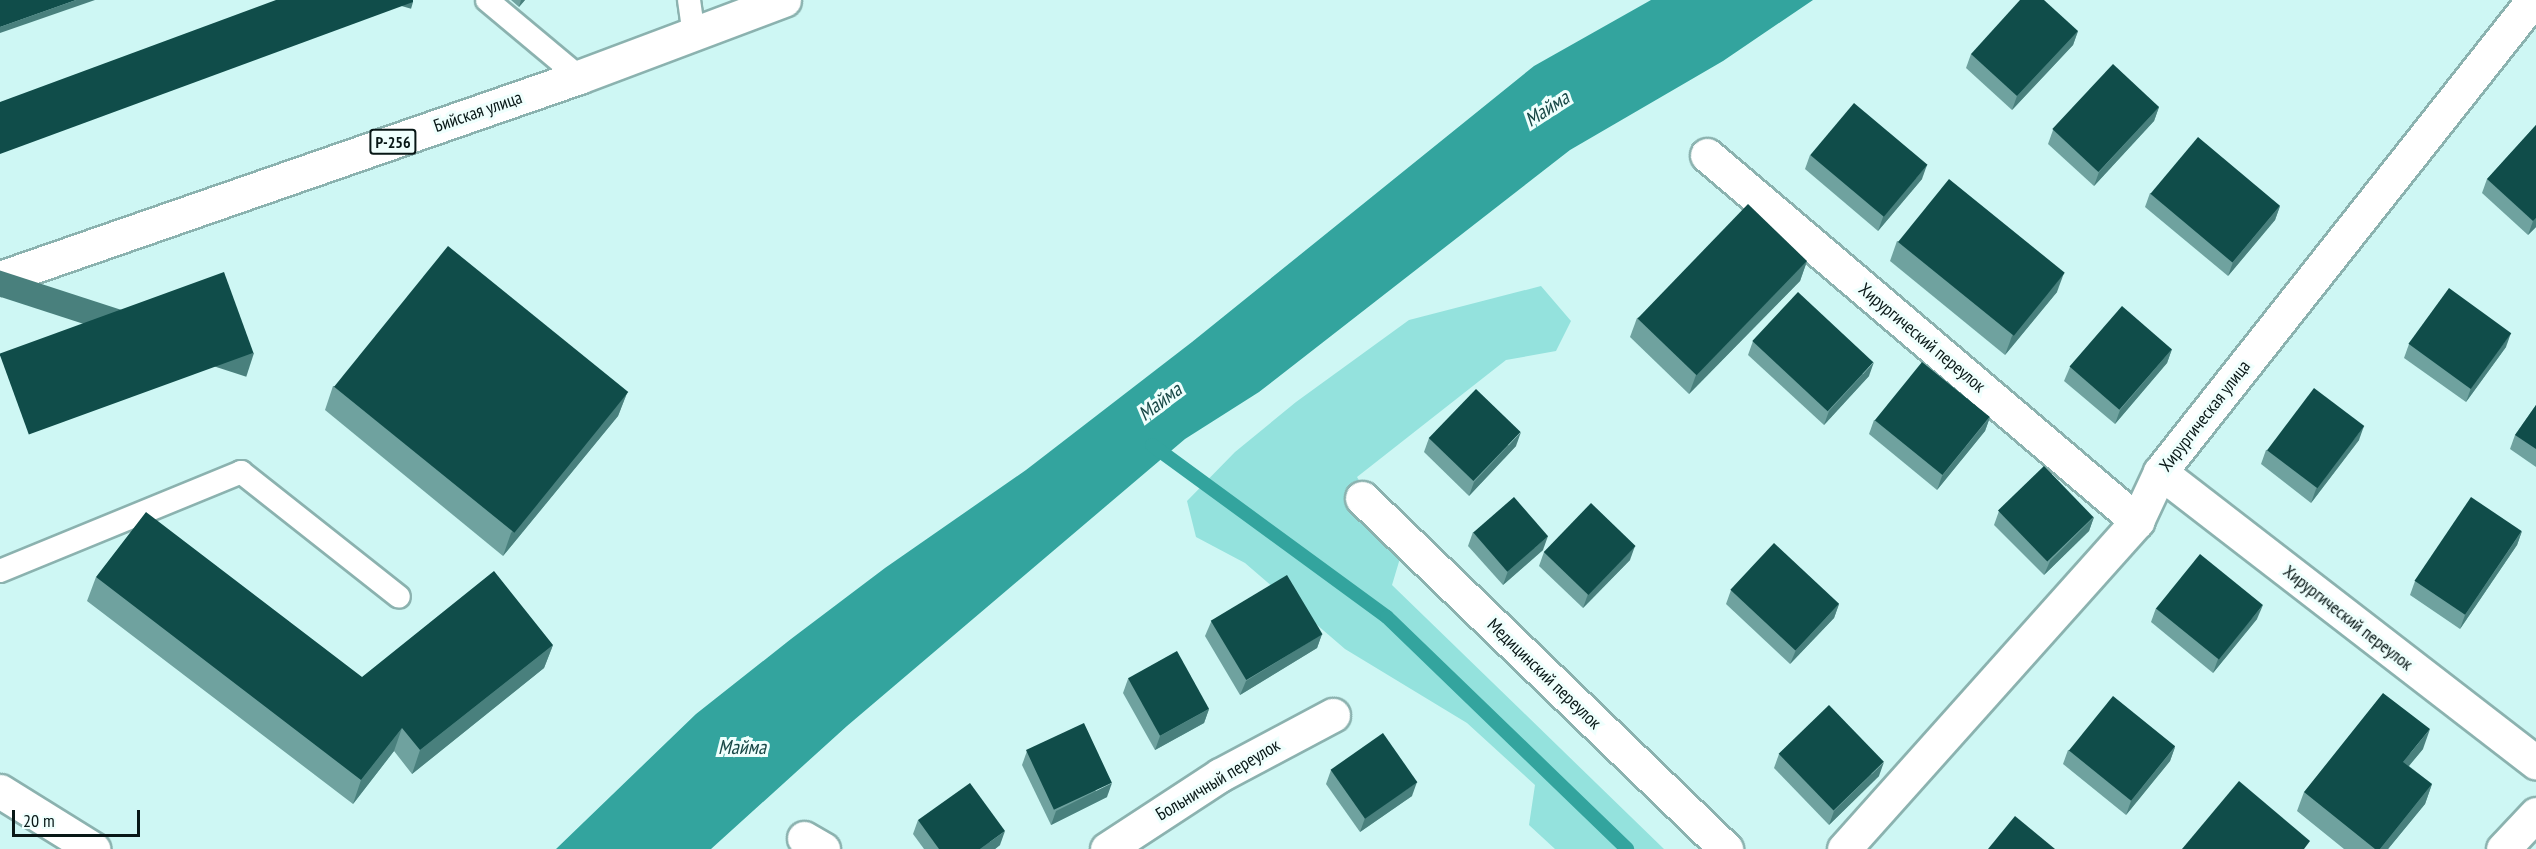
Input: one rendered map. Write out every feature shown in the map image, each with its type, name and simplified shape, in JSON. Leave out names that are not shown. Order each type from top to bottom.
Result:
[{"type":"street","name":"Бийская улица","points":[[0,278],[579,77],[694,36],[784,0]]},
{"type":"street","name":"Хирургическая улица","points":[[1844,849],[2137,521],[2160,472],[2533,0]]},
{"type":"street","name":"Хирургический переулок","points":[[1707,155],[2137,521]]},
{"type":"street","name":"Хирургический переулок","points":[[2160,472],[2536,764]]},
{"type":"street","name":"Медицинский переулок","points":[[1362,498],[1726,849]]},
{"type":"street","name":"Больничный переулок","points":[[1107,849],[1220,775],[1333,716]]},
{"type":"street","points":[[0,791],[93,849]]},
{"type":"street","points":[[2503,849],[2536,814]]},
{"type":"lane","points":[[488,0],[579,77]]},
{"type":"lane","points":[[689,0],[694,36]]},
{"type":"lane","points":[[0,571],[241,472],[399,597]]},
{"type":"shaded area","points":[[1541,286],[1571,321],[1556,351],[1506,360],[1357,477],[1401,555],[1392,585],[1664,849],[1555,849],[1529,825],[1535,785],[1467,723],[1345,649],[1245,563],[1196,537],[1187,501],[1235,452],[1296,402],[1409,320]]},
{"type":"water","name":"Майма","points":[[1651,0],[1813,0],[1723,61],[1570,150],[1259,392],[1185,439],[847,726],[711,849],[556,849],[696,714],[791,639],[885,568],[1026,470],[1192,342],[1534,66]]},
{"type":"building","points":[[0,0],[76,0],[0,27]]},
{"type":"building","points":[[276,0],[413,0],[413,2],[0,154],[0,102]]},
{"type":"building","points":[[2020,0],[2044,0],[2078,31],[2017,96],[1971,54]]},
{"type":"building","points":[[2113,64],[2159,107],[2098,172],[2052,129]]},
{"type":"building","points":[[1854,103],[1928,165],[1884,217],[1810,155]]},
{"type":"building","points":[[2536,125],[2536,218],[2533,221],[2487,179]]},
{"type":"building","points":[[2198,137],[2280,206],[2232,262],[2150,194]]},
{"type":"building","points":[[1949,179],[2065,273],[2014,336],[1898,242]]},
{"type":"building","points":[[1748,204],[1807,261],[1697,375],[1638,318]]},
{"type":"building","points":[[448,246],[628,392],[514,533],[334,387]]},
{"type":"building","points":[[224,272],[253,353],[29,435],[0,354]]},
{"type":"building","points":[[2449,288],[2511,333],[2471,389],[2408,344]]},
{"type":"building","points":[[1798,292],[1873,362],[1828,411],[1752,341]]},
{"type":"building","points":[[2122,306],[2172,349],[2119,410],[2070,366]]},
{"type":"building","points":[[1922,362],[1990,417],[1942,475],[1875,420]]},
{"type":"building","points":[[2314,388],[2364,426],[2317,488],[2267,450]]},
{"type":"building","points":[[1476,389],[1521,432],[1473,481],[1429,438]]},
{"type":"building","points":[[2536,405],[2536,449],[2515,435]]},
{"type":"building","points":[[2044,466],[2093,517],[2047,562],[1998,510]]},
{"type":"building","points":[[1514,497],[1548,536],[1507,572],[1473,532]]},
{"type":"building","points":[[2471,497],[2522,531],[2465,615],[2415,581]]},
{"type":"building","points":[[1591,503],[1636,546],[1588,595],[1544,552]]},
{"type":"building","points":[[146,512],[362,677],[494,571],[553,645],[420,750],[402,728],[361,780],[96,577]]},
{"type":"building","points":[[1774,543],[1839,604],[1795,651],[1730,590]]},
{"type":"building","points":[[2200,554],[2263,605],[2219,659],[2156,608]]},
{"type":"building","points":[[1287,575],[1323,634],[1246,680],[1211,621]]},
{"type":"building","points":[[1177,651],[1209,709],[1160,736],[1128,678]]},
{"type":"building","points":[[2383,693],[2430,729],[2403,762],[2432,784],[2380,849],[2375,849],[2304,792]]},
{"type":"building","points":[[2113,696],[2175,746],[2131,801],[2069,750]]},
{"type":"building","points":[[1829,705],[1884,762],[1834,810],[1779,754]]},
{"type":"building","points":[[1084,723],[1112,783],[1054,810],[1026,750]]},
{"type":"building","points":[[1383,733],[1417,782],[1365,819],[1331,770]]},
{"type":"building","points":[[2239,781],[2310,841],[2304,849],[2182,849]]},
{"type":"building","points":[[970,783],[1005,831],[980,849],[939,849],[918,820]]},
{"type":"building","points":[[2015,816],[2055,849],[1988,849]]},
{"type":"waterway","points":[[1152,445],[1387,617],[1627,849]]}]
